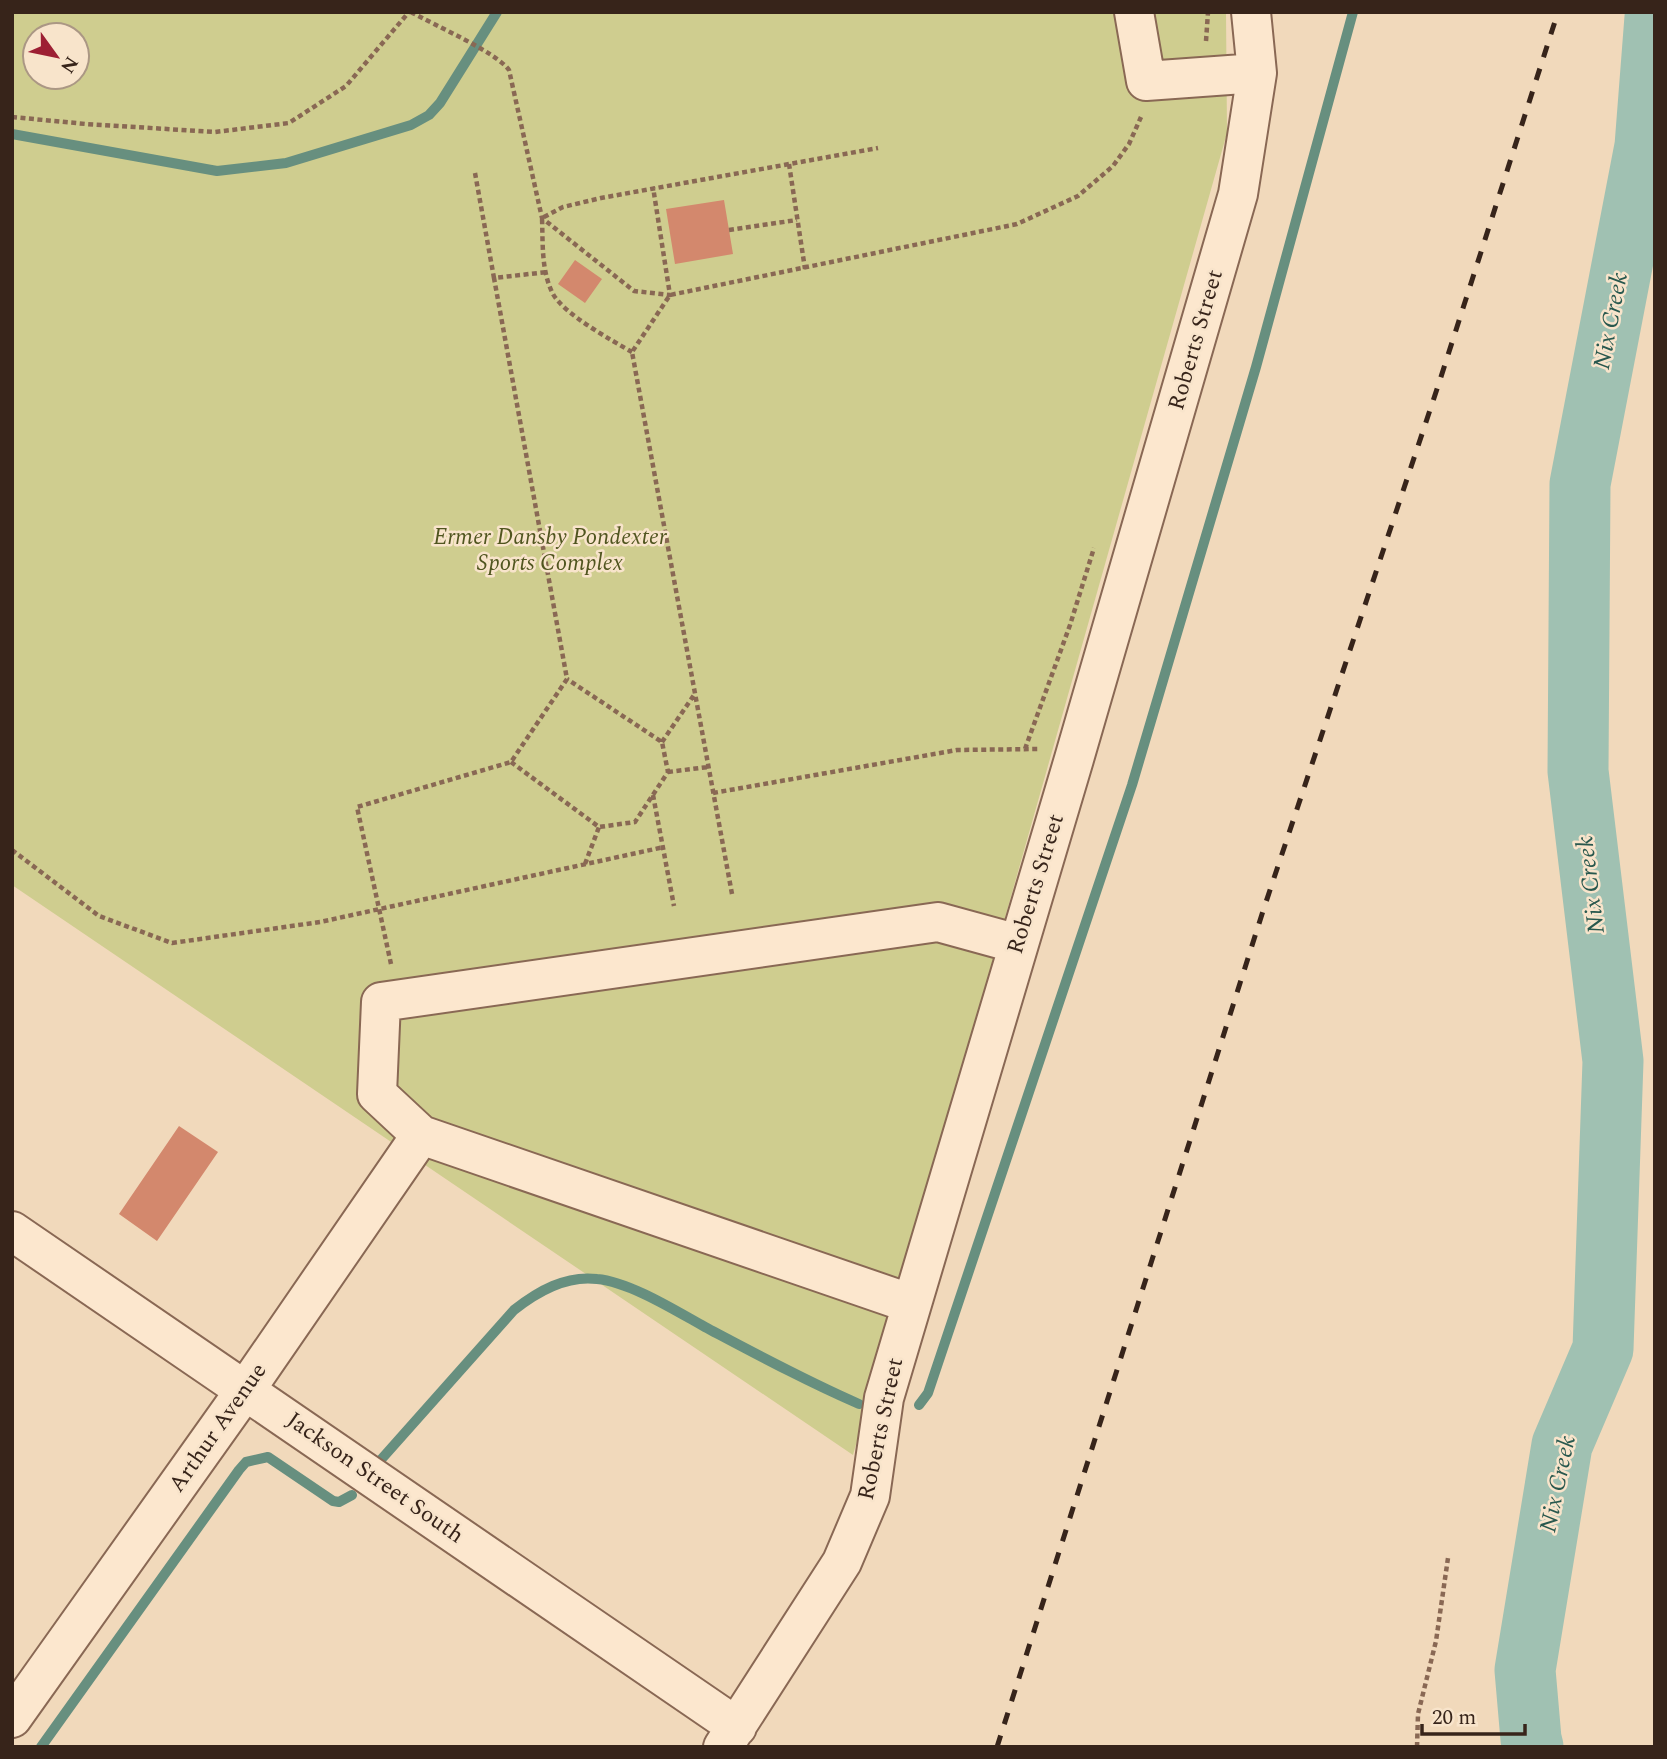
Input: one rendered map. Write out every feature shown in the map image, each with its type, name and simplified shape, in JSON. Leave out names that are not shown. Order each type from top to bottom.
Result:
[{"type":"street","points":[[1134,12],[1146,81],[1257,73]]},
{"type":"street","name":"Roberts Street","points":[[730,1737],[842,1562],[870,1496],[884,1398],[1238,194],[1257,73],[1251,12]]},
{"type":"street","points":[[912,1304],[421,1135],[377,1094],[381,1002],[937,922],[1018,944]]},
{"type":"street","name":"Arthur Avenue","points":[[12,1718],[246,1389],[421,1135]]},
{"type":"street","name":"Jackson Street South","points":[[12,1231],[246,1389],[730,1737]]},
{"type":"path","points":[[12,117],[215,132],[289,123],[346,86],[410,12],[504,64],[513,79],[542,218],[543,258],[554,295],[561,305],[602,335],[632,352]]},
{"type":"path","points":[[1205,48],[1208,12]]},
{"type":"path","points":[[542,218],[634,291],[670,295],[1017,225],[1079,196],[1113,166],[1129,144],[1140,120],[1146,81]]},
{"type":"path","points":[[542,218],[563,208],[653,187],[878,148]]},
{"type":"path","points":[[789,164],[805,269]]},
{"type":"path","points":[[400,999],[357,807],[511,762],[567,679],[475,173]]},
{"type":"path","points":[[653,187],[670,295],[632,352],[732,894]]},
{"type":"path","points":[[729,230],[797,220]]},
{"type":"path","points":[[494,278],[547,272]]},
{"type":"path","points":[[1025,749],[1070,625],[1095,545]]},
{"type":"path","points":[[511,762],[599,827],[635,822],[668,772],[662,743],[567,679]]},
{"type":"path","points":[[662,743],[694,695]]},
{"type":"path","points":[[713,793],[957,750],[1042,750]]},
{"type":"path","points":[[668,772],[708,767]]},
{"type":"path","points":[[653,795],[674,906]]},
{"type":"path","points":[[585,864],[599,827]]},
{"type":"path","points":[[12,850],[99,916],[172,943],[320,922],[664,847]]},
{"type":"path","points":[[1418,1747],[1418,1714],[1436,1641],[1448,1558]]},
{"type":"green space","name":"Ermer Dansby Pondexter Sports Complex","points":[[12,12],[1226,12],[1227,133],[853,1455],[12,885]]},
{"type":"building","points":[[724,200],[733,254],[675,264],[666,209]]},
{"type":"building","points":[[575,260],[602,279],[585,303],[558,284]]},
{"type":"building","points":[[179,1126],[218,1152],[157,1241],[119,1214]]},
{"type":"waterway","points":[[12,134],[217,171],[286,163],[411,125],[429,115],[440,103],[497,12]]},
{"type":"waterway","points":[[919,1405],[928,1393],[1132,785],[1256,367],[1353,12]]},
{"type":"waterway","name":"Nix Creek","points":[[1533,1747],[1525,1670],[1562,1445],[1603,1349],[1613,1061],[1578,771],[1580,484],[1645,146],[1655,17]]},
{"type":"waterway","points":[[378,1463],[514,1310],[543,1291],[574,1279],[610,1281],[638,1291],[781,1367],[859,1404]]},
{"type":"waterway","points":[[41,1747],[246,1462],[268,1457],[333,1501],[339,1502],[352,1495]]},
{"type":"railway","points":[[997,1747],[1263,911],[1439,383],[1558,12]]}]
